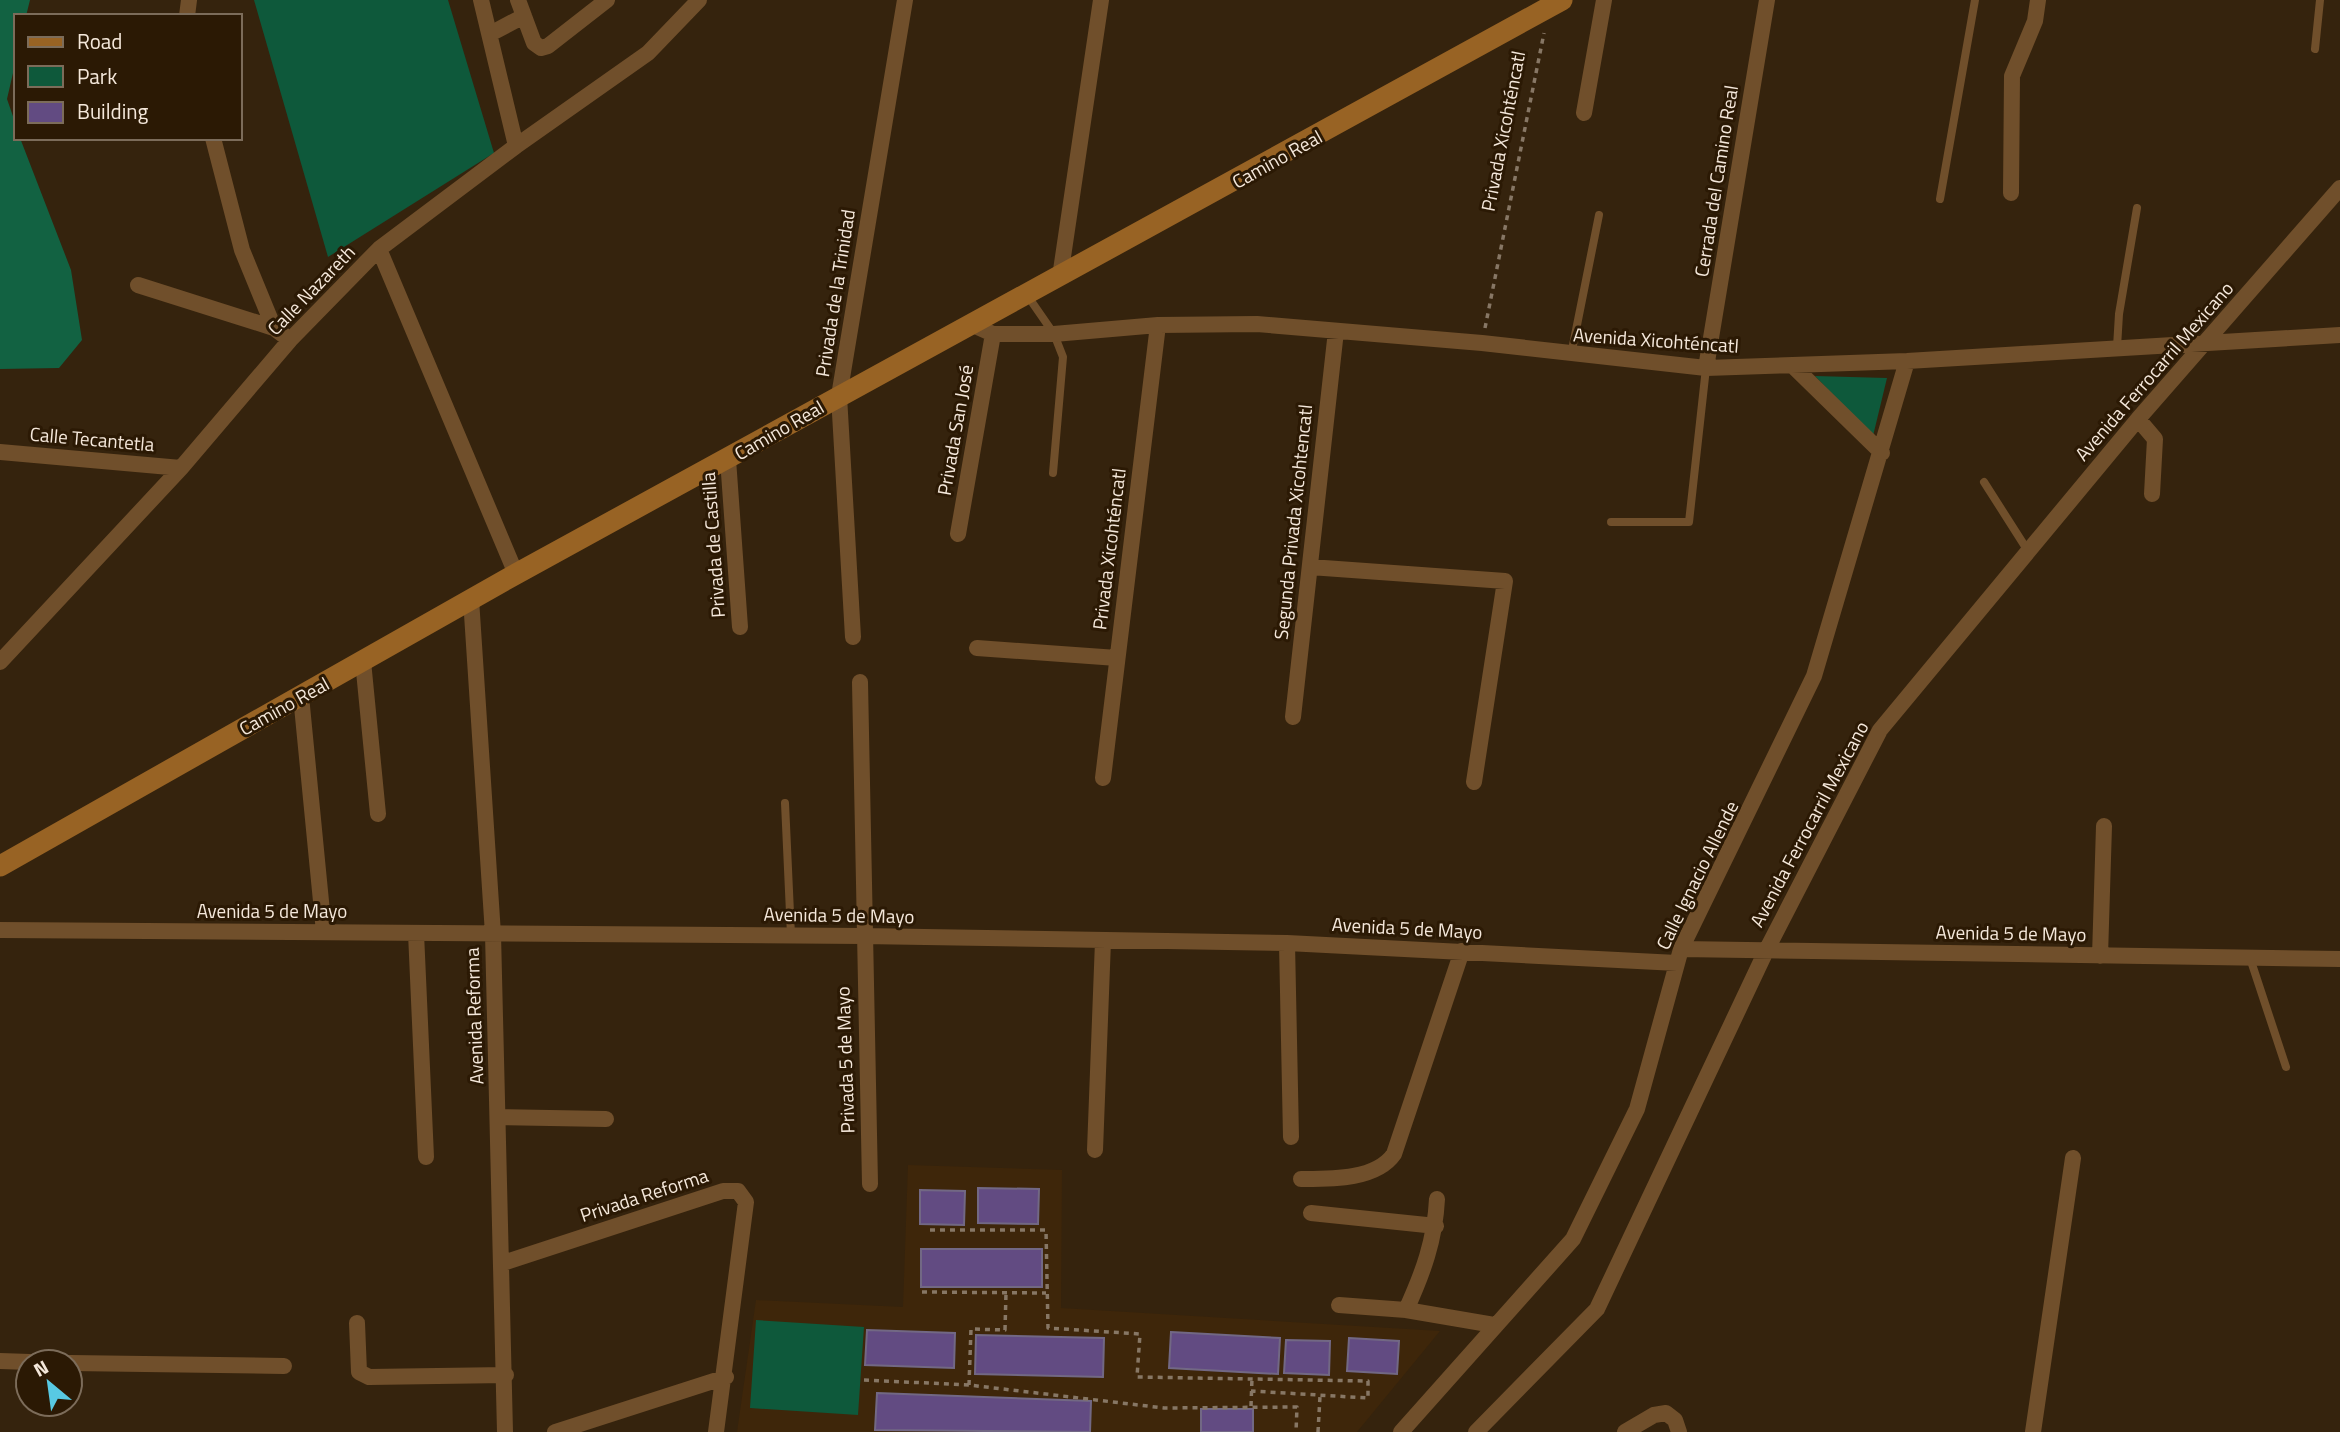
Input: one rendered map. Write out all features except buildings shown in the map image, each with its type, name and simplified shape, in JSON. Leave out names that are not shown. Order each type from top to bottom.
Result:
[{"type":"main road","name":"Camino Real","points":[[0,866],[471,599],[839,396],[983,330],[1027,295],[1556,4]]},
{"type":"street","points":[[481,0],[516,146]]},
{"type":"street","points":[[518,0],[534,43],[541,48],[548,46],[597,3]]},
{"type":"street","name":"Calle Nazareth","points":[[0,662],[181,468],[290,340],[379,249],[516,146],[648,53],[699,0]]},
{"type":"street","name":"Privada de la Trinidad","points":[[853,637],[839,396],[905,0]]},
{"type":"street","points":[[1060,277],[1101,0]]},
{"type":"street","points":[[1584,113],[1604,0]]},
{"type":"street","name":"Cerrada del Camino Real","points":[[1706,368],[1766,0]]},
{"type":"street","points":[[2011,193],[2012,76],[2035,21],[2038,0]]},
{"type":"street","points":[[490,34],[524,16]]},
{"type":"street","points":[[214,140],[242,250],[274,328]]},
{"type":"street","name":"Avenida Ferrocarril Mexicano","points":[[1476,1432],[1597,1309],[1766,951],[1880,730],[2138,419],[2340,188]]},
{"type":"street","points":[[379,249],[516,574]]},
{"type":"street","points":[[138,285],[274,328],[290,340]]},
{"type":"street","name":"Avenida Xicohténcatl","points":[[983,330],[1054,334],[1158,325],[1257,324],[1482,343],[1706,368],[1908,361],[2340,335]]},
{"type":"street","name":"Privada Xicohténcatl","points":[[1103,778],[1158,325]]},
{"type":"street","name":"Privada San José","points":[[958,534],[983,330]]},
{"type":"street","name":"Segunda Privada Xicohtencatl","points":[[1293,717],[1336,331]]},
{"type":"street","name":"Calle Ignacio Allende","points":[[1401,1432],[1493,1325],[1573,1239],[1637,1109],[1679,956],[1814,676],[1908,361]]},
{"type":"street","points":[[1793,366],[1882,453]]},
{"type":"street","points":[[2138,419],[2155,439],[2152,494]]},
{"type":"street","name":"Calle Tecantetla","points":[[0,452],[181,468]]},
{"type":"street","name":"Privada de Castilla","points":[[728,459],[740,627]]},
{"type":"street","points":[[1310,567],[1505,581],[1474,782]]},
{"type":"street","name":"Avenida Reforma","points":[[471,599],[493,934],[506,1375],[505,1432]]},
{"type":"street","points":[[977,648],[1116,658]]},
{"type":"street","points":[[363,661],[379,814]]},
{"type":"street","name":"Privada 5 de Mayo","points":[[860,682],[870,1184]]},
{"type":"street","points":[[301,696],[324,932]]},
{"type":"street","points":[[2100,956],[2104,827]]},
{"type":"street","name":"Avenida 5 de Mayo","points":[[0,930],[863,936],[1287,943],[1462,951],[1679,956],[1766,951],[2340,959]]},
{"type":"street","points":[[416,933],[426,1157]]},
{"type":"street","points":[[1095,1150],[1102,941]]},
{"type":"street","points":[[1287,943],[1291,1137]]},
{"type":"street","points":[[1301,1179],[1373,1172],[1386,1166],[1394,1154],[1462,951]]},
{"type":"street","points":[[498,1117],[606,1119]]},
{"type":"street","points":[[2033,1432],[2073,1158]]},
{"type":"street","name":"Privada Reforma","points":[[503,1263],[723,1191],[738,1191],[746,1202],[726,1377],[716,1432]]},
{"type":"street","points":[[1406,1310],[1426,1267],[1436,1226],[1437,1199]]},
{"type":"street","points":[[1311,1213],[1436,1226]]},
{"type":"street","points":[[1339,1305],[1406,1310],[1493,1325]]},
{"type":"street","points":[[357,1323],[359,1372],[369,1377],[506,1375]]},
{"type":"street","points":[[84,1363],[284,1366]]},
{"type":"street","points":[[555,1432],[726,1377]]},
{"type":"street","points":[[1625,1432],[1654,1415],[1666,1413],[1675,1420],[1679,1432]]},
{"type":"lane","points":[[1940,200],[1975,0]]},
{"type":"lane","points":[[2315,49],[2320,0]]},
{"type":"lane","points":[[2117,347],[2119,314],[2137,208]]},
{"type":"lane","points":[[1571,355],[1598,215]]},
{"type":"lane","points":[[1027,295],[1054,334],[1063,358],[1053,473]]},
{"type":"lane","points":[[1611,522],[1689,522],[1706,368]]},
{"type":"lane","points":[[1984,482],[2028,551]]},
{"type":"lane","points":[[785,803],[791,935]]},
{"type":"lane","points":[[2250,958],[2286,1067]]},
{"type":"path","name":"Privada Xicohténcatl","points":[[1482,343],[1556,4]]},
{"type":"path","points":[[930,1230],[1046,1230],[1048,1328],[1140,1334],[1137,1377],[1368,1381],[1368,1398],[1251,1391]]},
{"type":"path","points":[[922,1292],[1047,1293]]},
{"type":"path","points":[[969,1385],[971,1329],[1005,1330],[1006,1293]]},
{"type":"path","points":[[1251,1406],[1252,1378]]},
{"type":"path","points":[[864,1380],[969,1385],[1164,1408],[1297,1407],[1296,1432]]},
{"type":"path","points":[[1318,1432],[1320,1395]]},
{"type":"shaded area","points":[[908,1165],[1062,1170],[1061,1308],[1440,1331],[1357,1432],[737,1432],[756,1300],[903,1307]]},
{"type":"green space","points":[[0,0],[30,0],[26,14],[14,14],[14,69],[7,99],[14,119],[14,140],[21,140],[71,270],[82,340],[59,368],[0,369]]},
{"type":"green space","points":[[254,0],[448,0],[494,153],[328,257]]},
{"type":"green space","points":[[1815,376],[1887,378],[1873,436]]},
{"type":"green space","points":[[756,1320],[864,1327],[858,1415],[750,1408]]}]
